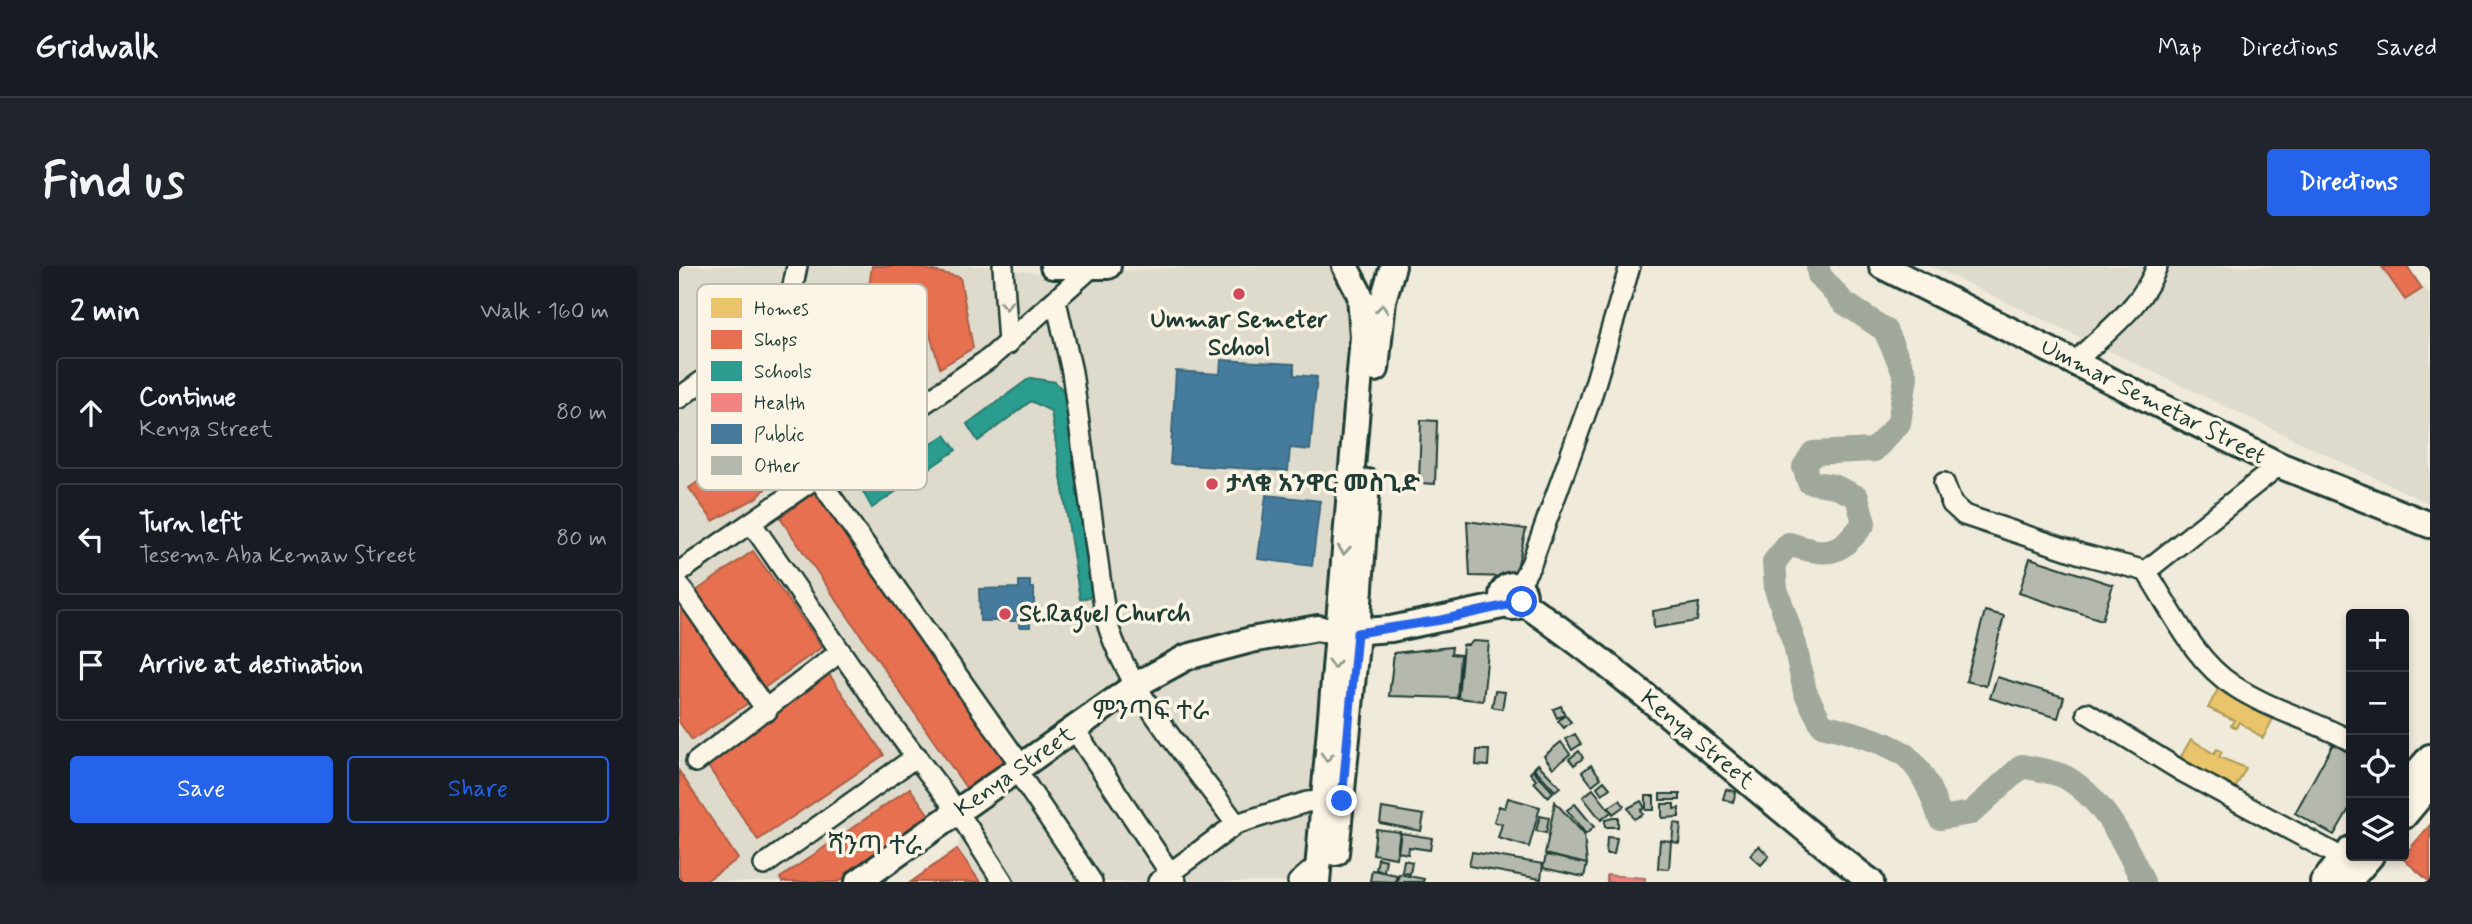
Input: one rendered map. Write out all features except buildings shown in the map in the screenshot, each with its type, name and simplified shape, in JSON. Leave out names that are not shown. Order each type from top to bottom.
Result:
[{"type":"main road","points":[[1053,266],[1100,267]]},
{"type":"main road","points":[[1323,876],[1332,800],[1341,628],[1363,337],[1360,295],[1345,266]]},
{"type":"main road","points":[[1341,628],[1383,300],[1393,266]]},
{"type":"main road","name":"Ummar Semetar Street","points":[[1882,266],[2279,465],[2430,525]]},
{"type":"main road","name":"Kenya Street","points":[[858,882],[1136,685],[1166,667],[1206,651],[1341,628],[1441,620],[1512,596],[1581,643],[1804,831],[1871,882]]},
{"type":"main road","points":[[2409,804],[2430,757]]},
{"type":"main road","points":[[2323,882],[2355,862]]},
{"type":"street","points":[[793,284],[797,266]]},
{"type":"street","points":[[1003,266],[1008,344]]},
{"type":"street","points":[[1512,596],[1535,553],[1590,401],[1630,266]]},
{"type":"street","points":[[2075,362],[2131,306],[2152,281],[2157,266]]},
{"type":"street","points":[[927,400],[1008,344],[1056,301],[1100,267]]},
{"type":"street","points":[[1056,301],[1072,372],[1105,614],[1113,643],[1136,685],[1237,824]]},
{"type":"street","points":[[679,398],[697,386]]},
{"type":"street","points":[[2145,571],[2279,465]]},
{"type":"street","points":[[1944,483],[1957,510],[1986,525],[2145,571],[2202,655],[2222,677],[2250,695],[2346,739]]},
{"type":"street","points":[[767,711],[679,574],[801,490]]},
{"type":"street","points":[[826,490],[1019,769],[1092,882]]},
{"type":"street","points":[[752,524],[840,652],[958,812],[1003,882]]},
{"type":"street","points":[[696,762],[767,711],[840,652]]},
{"type":"street","points":[[2087,713],[2183,772],[2355,862]]},
{"type":"street","points":[[1075,730],[1168,879],[1237,824],[1332,800]]},
{"type":"street","points":[[764,865],[917,756]]},
{"type":"street","points":[[1298,882],[1323,876]]},
{"type":"shaded area","points":[[679,266],[985,266],[1052,275],[1210,266],[1334,266],[1359,295],[1314,882],[911,882],[957,849],[966,812],[864,882],[679,882]]},
{"type":"shaded area","points":[[1931,266],[2409,266],[2430,296],[2430,504]]},
{"type":"waterway","points":[[1818,266],[1819,275],[1843,302],[1885,330],[1906,377],[1899,423],[1874,450],[1813,453],[1804,467],[1809,482],[1834,486],[1857,497],[1864,523],[1839,548],[1823,552],[1789,544],[1774,562],[1776,589],[1795,645],[1805,692],[1822,725],[1877,741],[1905,755],[1931,792],[1940,818],[1971,813],[2022,766],[2065,777],[2079,786],[2102,810],[2121,838],[2143,882]]},
{"type":"place","name":"Ummar Semeter School","points":[[1239,294]]},
{"type":"place","name":"ታላቁ አንዋር መስጊድ","points":[[1212,484]]},
{"type":"place","name":"St.Raguel Church","points":[[1005,614]]},
{"type":"district","name":"ምንጣፍ ተራ","points":[[1151,712]]},
{"type":"district","name":"ሻንጣ ተራ","points":[[875,847]]},
{"type":"route","points":[[1342,801],[1357,633],[1441,620],[1507,605],[1515,607],[1522,602]]}]
